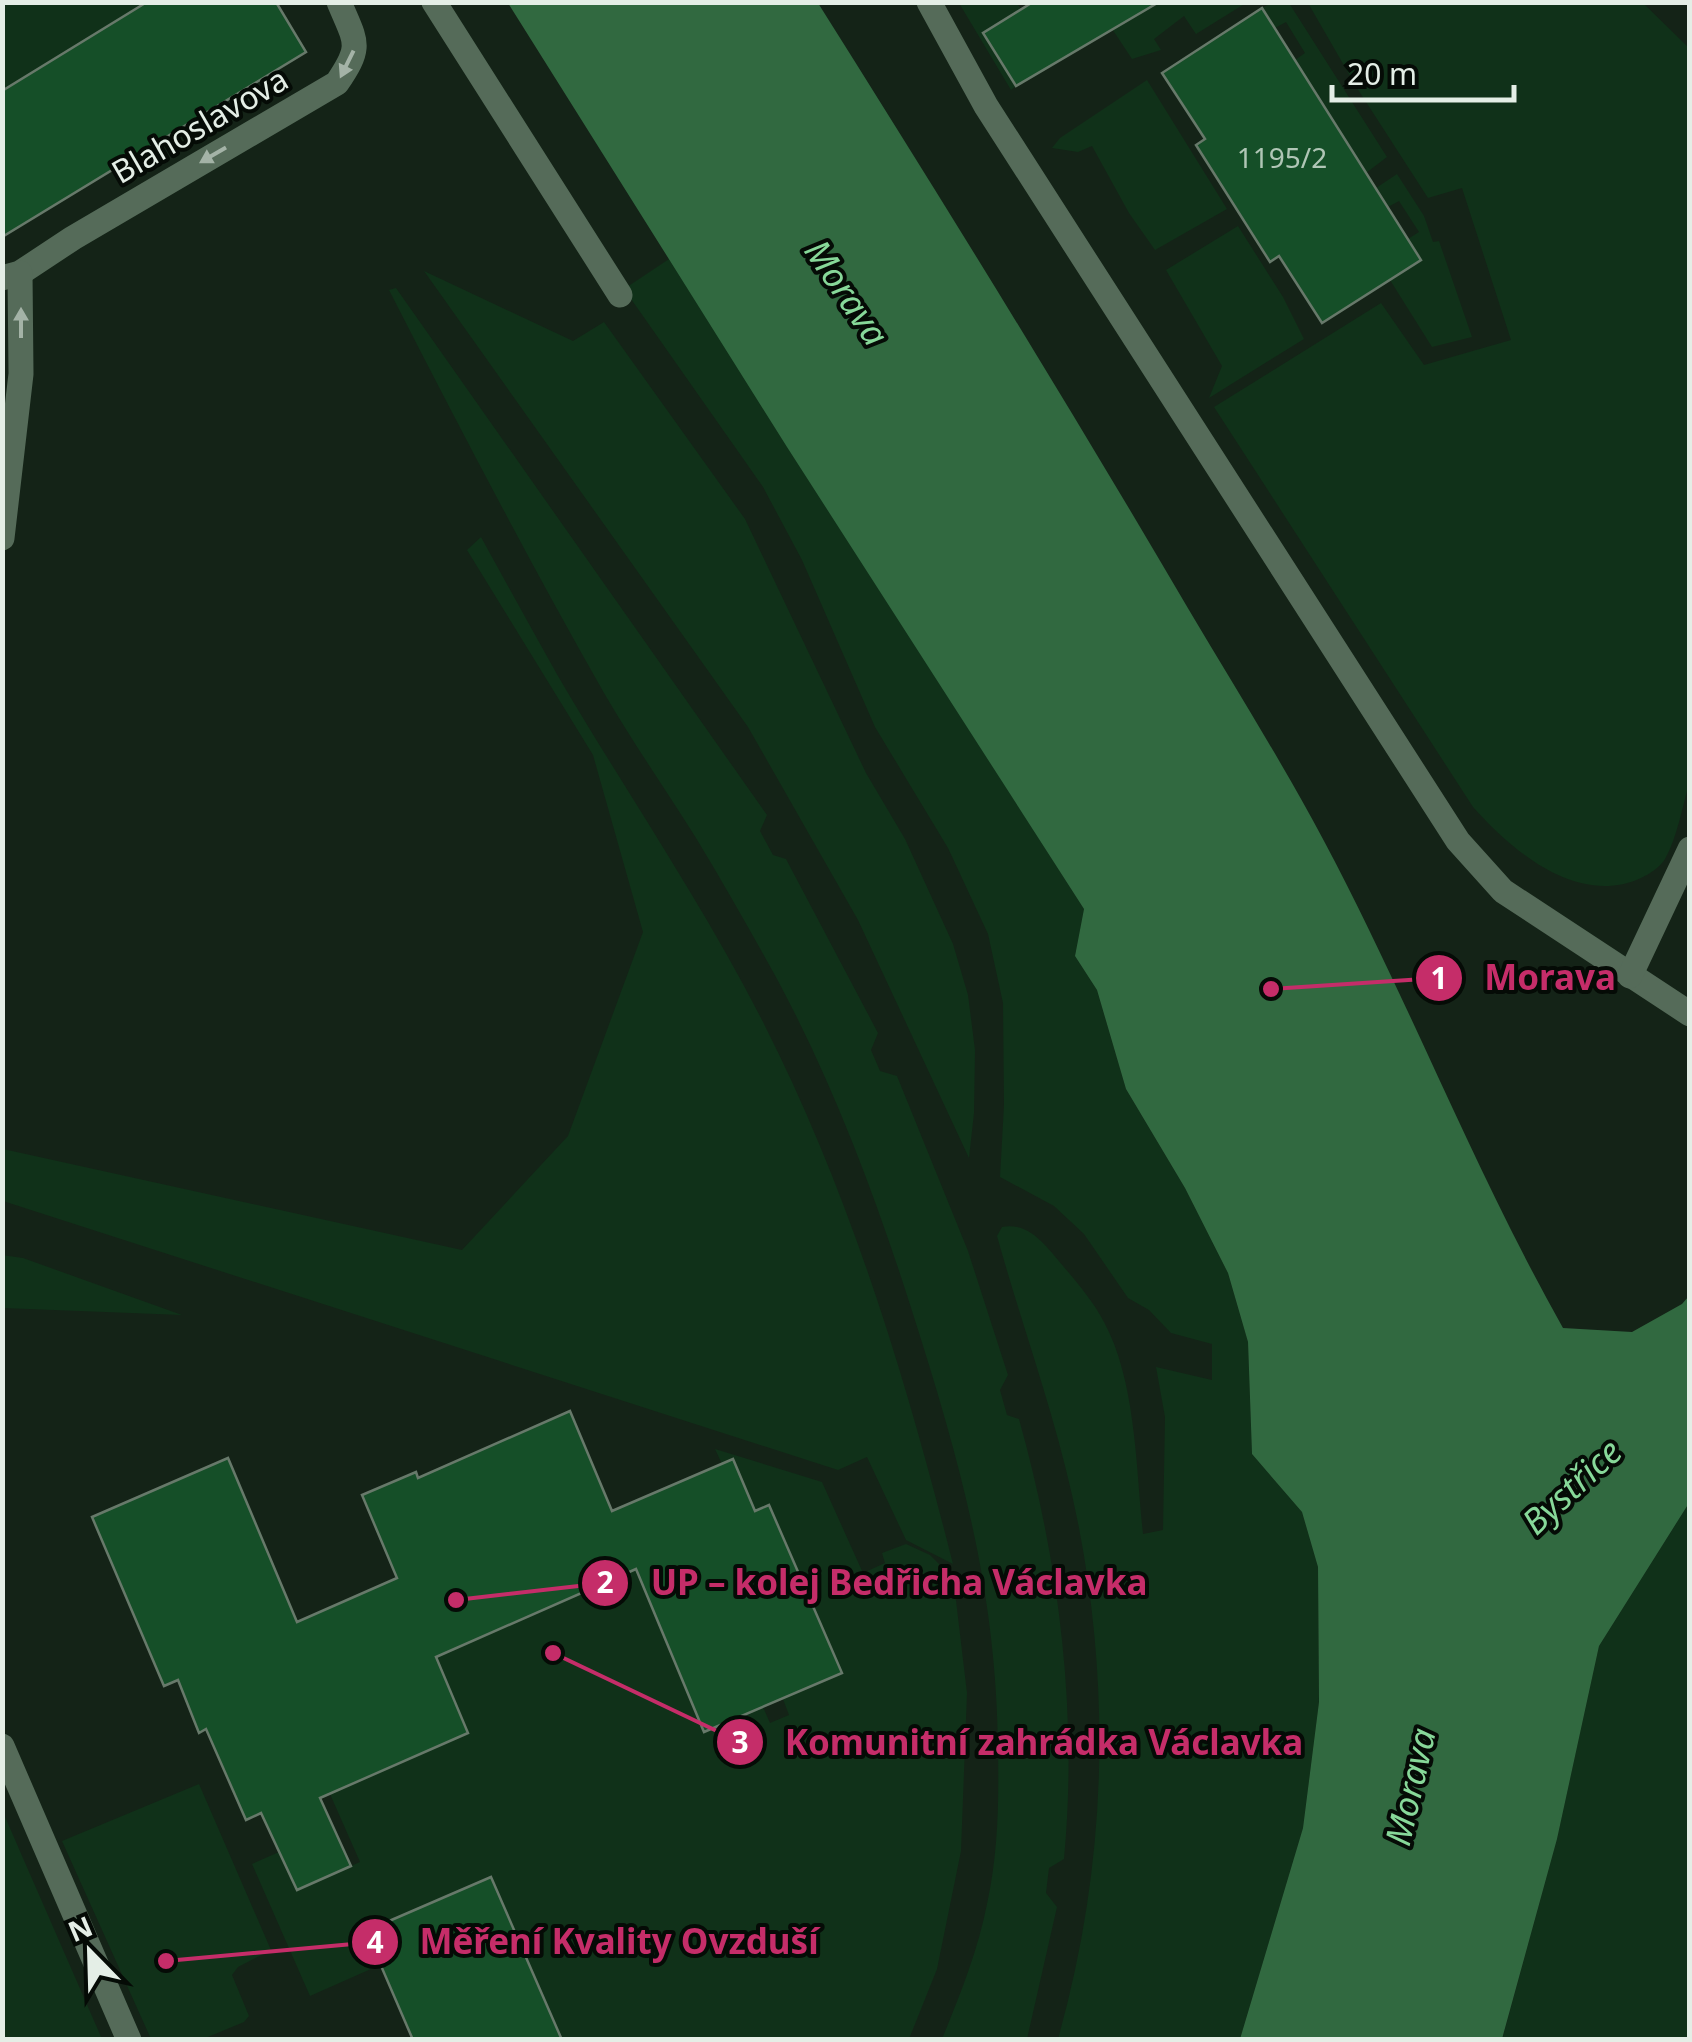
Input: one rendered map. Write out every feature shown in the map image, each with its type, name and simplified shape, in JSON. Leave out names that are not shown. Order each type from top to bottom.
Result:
[{"type":"street","name":"Blahoslavova","points":[[11,276],[337,83],[352,60],[356,43],[339,2]]},
{"type":"street","points":[[434,2],[620,295]]},
{"type":"street","points":[[929,2],[986,106],[1458,842],[1502,891],[1690,1014]]},
{"type":"street","points":[[2,538],[21,374],[11,276]]},
{"type":"street","points":[[1630,976],[1690,848]]},
{"type":"street","points":[[2,1746],[130,2040]]},
{"type":"shaded area","points":[[2,3],[146,3],[153,16],[120,19],[3,91]]},
{"type":"shaded area","points":[[959,3],[1017,3],[1021,9],[983,33],[1016,86],[1011,90]]},
{"type":"shaded area","points":[[1095,3],[1246,3],[1196,34],[1184,16],[1154,39],[1161,50],[1132,59]]},
{"type":"shaded area","points":[[1271,3],[1289,3],[1387,157],[1366,173],[1295,60],[1305,53],[1286,22],[1275,28],[1262,8]]},
{"type":"shaded area","points":[[1308,3],[1643,3],[1689,48],[1689,784],[1665,859],[1641,878],[1617,885],[1571,880],[1527,857],[1473,807],[1214,407],[1381,303],[1424,365],[1511,340],[1462,188],[1428,198]]},
{"type":"shaded area","points":[[1147,80],[1227,209],[1155,250],[1129,213],[1092,146],[1078,152],[1052,148],[1060,138]]},
{"type":"shaded area","points":[[1397,174],[1424,216],[1433,242],[1439,241],[1472,337],[1432,347],[1390,280],[1421,260],[1408,239],[1419,232],[1399,201],[1388,207],[1376,188]]},
{"type":"shaded area","points":[[1238,226],[1283,297],[1304,339],[1209,398],[1222,366],[1166,270]]},
{"type":"shaded area","points":[[669,259],[1084,909],[1075,956],[1097,990],[1126,1089],[1185,1188],[1228,1273],[1248,1342],[1252,1454],[1302,1512],[1318,1567],[1319,1702],[1303,1828],[1240,2039],[1058,2039],[1086,1913],[1094,1849],[1099,1721],[1096,1657],[1090,1592],[1071,1491],[997,1236],[1002,1227],[1011,1226],[1034,1235],[1076,1282],[1104,1322],[1115,1345],[1129,1398],[1143,1534],[1163,1530],[1165,1417],[1156,1367],[1212,1380],[1212,1344],[1171,1333],[1149,1310],[1128,1298],[1084,1234],[1054,1206],[1000,1177],[1003,1003],[988,934],[948,848],[875,727],[802,560],[763,487],[624,289]]},
{"type":"shaded area","points":[[424,271],[573,341],[604,322],[745,519],[866,773],[905,839],[953,944],[968,995],[975,1050],[969,1158],[858,920],[748,727]]},
{"type":"shaded area","points":[[396,288],[767,815],[760,831],[773,855],[786,859],[878,1033],[871,1050],[880,1071],[897,1076],[968,1251],[1008,1375],[1000,1390],[1007,1415],[1019,1419],[1033,1473],[1062,1637],[1068,1748],[1064,1859],[1049,1868],[1046,1893],[1057,1907],[1027,2039],[942,2039],[974,1955],[991,1885],[998,1809],[996,1694],[983,1583],[961,1477],[885,1228],[836,1102],[798,1019],[696,838],[626,730],[548,593],[389,290]]},
{"type":"shaded area","points":[[481,537],[558,676],[715,934],[794,1087],[873,1287],[916,1425],[953,1564],[906,1540],[867,1457],[838,1470],[3,1201],[3,1149],[462,1250],[568,1136],[643,932],[593,755],[467,550]]},
{"type":"shaded area","points":[[2,1255],[23,1258],[182,1315],[3,1308]]},
{"type":"shaded area","points":[[715,1449],[822,1482],[863,1573],[885,1563],[882,1553],[906,1544],[930,1555],[948,1573],[955,1592],[967,1693],[961,1851],[937,1969],[909,2039],[562,2039],[491,1877],[366,1931],[380,1965],[310,1996],[252,1864],[279,1852],[297,1890],[360,1862],[330,1794],[468,1733],[436,1657],[636,1569],[704,1732],[763,1707],[770,1723],[789,1715],[783,1699],[841,1673],[769,1506],[755,1511],[733,1459],[722,1464]]},
{"type":"shaded area","points":[[1689,1503],[1689,2039],[1502,2040],[1557,1839],[1599,1646]]},
{"type":"shaded area","points":[[199,1784],[271,1950],[238,1967],[232,1975],[249,2016],[244,2022],[203,2039],[151,2039],[62,1841]]},
{"type":"shaded area","points":[[2,1810],[102,2039],[3,2039]]},
{"type":"water","name":"Bystřice","points":[[508,3],[818,3],[1052,381],[1308,812],[1385,962],[1500,1208],[1563,1328],[1632,1332],[1682,1304],[1689,1296],[1689,1503],[1599,1646],[1557,1839],[1502,2039],[1240,2039],[1303,1828],[1319,1702],[1318,1567],[1302,1512],[1252,1454],[1248,1342],[1228,1273],[1185,1188],[1126,1089],[1097,990],[1075,956],[1084,909]]},
{"type":"building","points":[[147,2],[276,2],[306,52],[2,237],[2,91]]},
{"type":"building","points":[[1033,2],[1159,2],[1016,86],[983,33]]},
{"type":"building","points":[[1262,8],[1421,260],[1322,323],[1279,256],[1270,262],[1196,145],[1205,139],[1162,73]]},
{"type":"building","points":[[570,1411],[612,1511],[733,1459],[755,1511],[769,1505],[842,1673],[704,1732],[636,1569],[436,1657],[468,1733],[320,1798],[351,1866],[297,1890],[261,1813],[246,1820],[206,1729],[199,1733],[178,1680],[164,1686],[92,1517],[228,1458],[297,1622],[397,1578],[362,1495],[416,1472],[418,1478]]},
{"type":"building","points":[[491,1877],[562,2040],[413,2040],[366,1931]]},
{"type":"place","name":"Morava","points":[[1271,989]]},
{"type":"place","name":"UP – kolej Bedřicha Václavka","points":[[456,1600]]},
{"type":"place","name":"Komunitní zahrádka Václavka","points":[[553,1653]]},
{"type":"place","name":"Měření Kvality Ovzduší","points":[[166,1961]]}]
